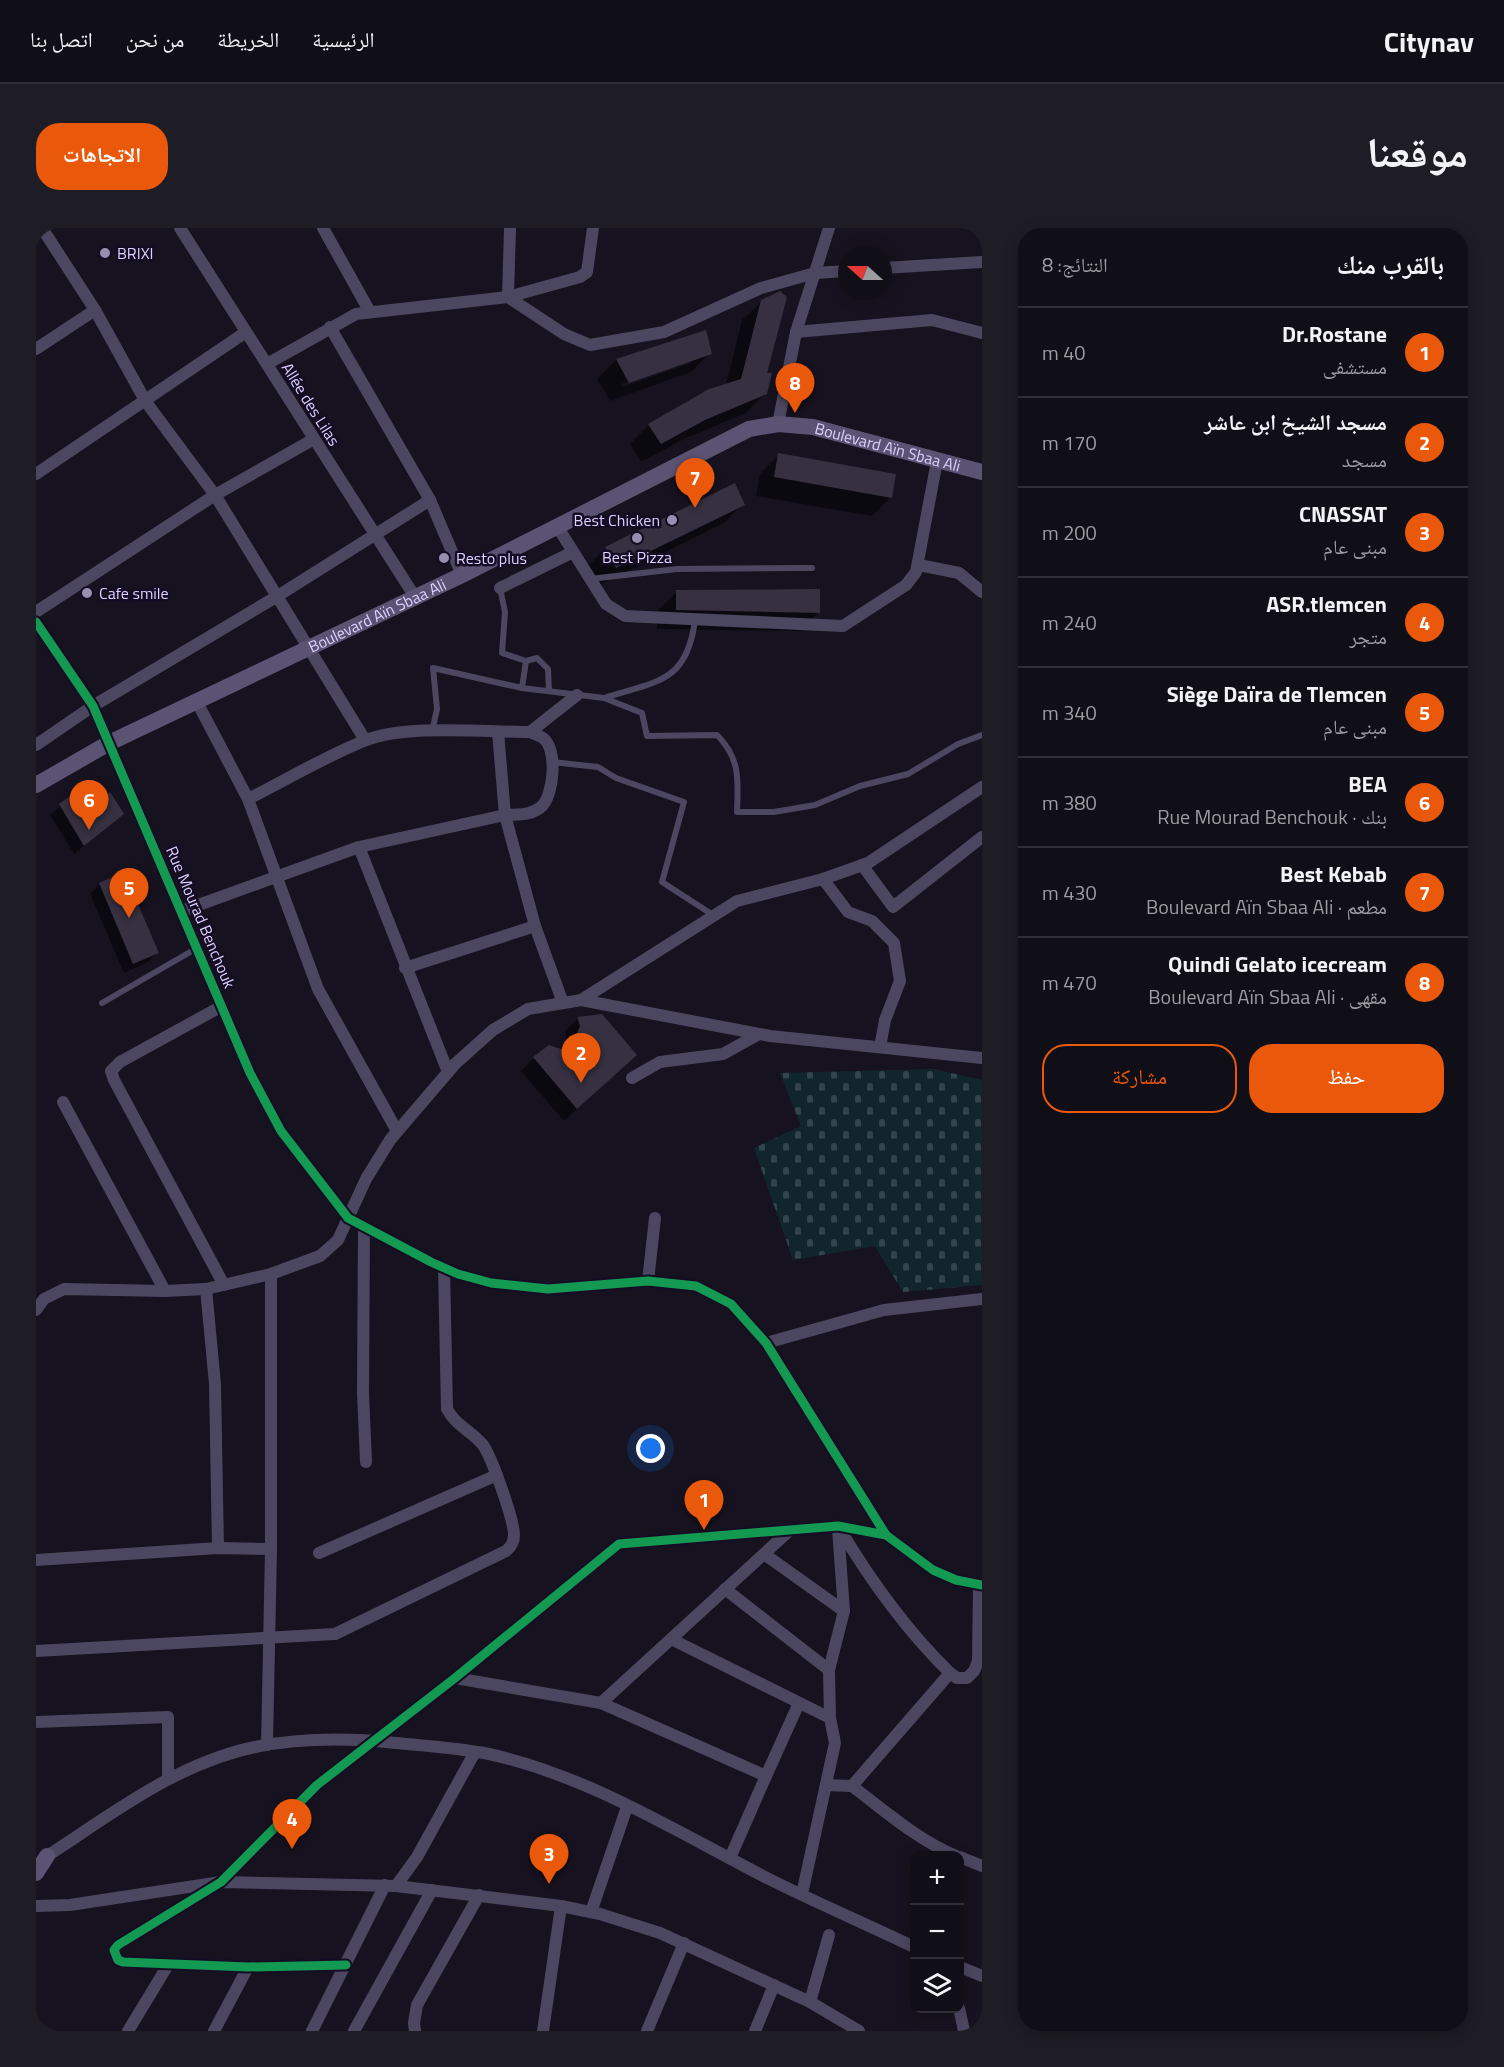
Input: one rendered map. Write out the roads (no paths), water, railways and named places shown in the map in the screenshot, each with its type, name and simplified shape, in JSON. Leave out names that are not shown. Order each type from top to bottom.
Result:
[{"type":"main road","name":"Boulevard Aïn Sbaa Ali","points":[[36,785],[109,743],[462,575],[749,429],[778,424],[813,427],[982,472]]},
{"type":"main road","points":[[36,1873],[40,1858]]},
{"type":"street","points":[[42,228],[95,310],[146,402],[215,495],[365,740]]},
{"type":"street","name":"Allée des Lilas","points":[[180,228],[415,597]]},
{"type":"street","points":[[323,228],[370,312]]},
{"type":"street","points":[[508,297],[510,228]]},
{"type":"street","points":[[267,364],[356,314],[508,297],[580,277],[587,272],[593,228]]},
{"type":"street","points":[[778,424],[796,332],[829,228]]},
{"type":"street","points":[[892,267],[982,262]]},
{"type":"street","points":[[508,297],[573,339],[590,345],[664,332],[761,288],[815,273],[838,272]]},
{"type":"street","points":[[36,349],[95,310]]},
{"type":"street","points":[[796,332],[932,320],[982,333]]},
{"type":"street","points":[[330,327],[430,500],[462,575]]},
{"type":"street","points":[[36,474],[146,402],[246,332]]},
{"type":"street","points":[[36,612],[215,495],[314,439]]},
{"type":"street","points":[[556,526],[606,604],[625,616],[843,626],[906,585],[920,565],[937,461]]},
{"type":"street","points":[[36,745],[93,706],[276,597],[430,500]]},
{"type":"street","points":[[500,588],[573,552]]},
{"type":"street","points":[[920,565],[959,573],[982,592]]},
{"type":"street","name":"Rue Mourad Benchouk","points":[[36,622],[93,706],[250,1073],[281,1131],[348,1218]]},
{"type":"street","points":[[530,732],[577,695]]},
{"type":"street","points":[[197,702],[248,799],[318,989],[398,1131]]},
{"type":"street","points":[[498,732],[505,815],[536,926],[564,1002]]},
{"type":"street","points":[[182,911],[359,847],[505,815],[530,814],[542,806],[550,794],[552,762],[549,747],[543,738],[530,732],[392,734],[365,740],[248,799]]},
{"type":"street","points":[[581,1000],[737,901],[823,879],[862,865],[982,787]]},
{"type":"street","points":[[862,865],[893,907],[982,837]]},
{"type":"street","points":[[359,847],[448,1072]]},
{"type":"street","points":[[823,879],[848,912],[872,921],[894,943],[900,981],[885,1020],[880,1047]]},
{"type":"street","points":[[405,968],[536,926]]},
{"type":"street","points":[[36,1310],[44,1299],[64,1289],[165,1291],[206,1289],[271,1274],[320,1256],[330,1249],[344,1229],[366,1179],[398,1131],[448,1072],[493,1030],[528,1009],[581,1000],[759,1034],[982,1058]]},
{"type":"street","points":[[222,1006],[120,1062],[111,1071],[224,1285]]},
{"type":"street","points":[[632,1078],[660,1062],[723,1054],[759,1034]]},
{"type":"street","points":[[63,1102],[165,1291]]},
{"type":"street","points":[[348,1218],[444,1268],[491,1283],[548,1289],[648,1281],[696,1286],[714,1294],[746,1318],[766,1344],[886,1536],[933,1570],[956,1580],[981,1585],[978,1661],[974,1671],[967,1678],[957,1678],[950,1673],[902,1622],[869,1578],[838,1526]]},
{"type":"street","points":[[648,1281],[655,1218]]},
{"type":"street","points":[[363,1226],[363,1394],[366,1462]]},
{"type":"street","points":[[36,1650],[335,1634],[503,1554],[510,1548],[514,1534],[497,1475],[485,1448],[456,1422],[447,1409],[444,1268]]},
{"type":"street","points":[[267,1745],[271,1549],[271,1274]]},
{"type":"street","points":[[206,1289],[215,1384],[218,1548]]},
{"type":"street","points":[[766,1344],[884,1310],[982,1299]]},
{"type":"street","points":[[319,1553],[497,1475]]},
{"type":"street","points":[[346,1965],[248,1967],[168,1965],[123,1962],[118,1960],[114,1950],[118,1945],[221,1882],[317,1785],[455,1678],[619,1544],[838,1526],[886,1536]]},
{"type":"street","points":[[802,1894],[835,1743],[830,1718],[829,1670],[844,1611],[838,1526]]},
{"type":"street","points":[[601,1703],[790,1530]]},
{"type":"street","points":[[36,1560],[218,1548],[271,1549]]},
{"type":"street","points":[[764,1554],[844,1611]]},
{"type":"street","points":[[725,1589],[829,1670]]},
{"type":"street","points":[[671,1639],[830,1718]]},
{"type":"street","points":[[852,1786],[950,1673]]},
{"type":"street","points":[[455,1678],[601,1703],[766,1776]]},
{"type":"street","points":[[730,1858],[799,1703]]},
{"type":"street","points":[[36,1722],[168,1717],[168,1778]]},
{"type":"street","points":[[40,1858],[168,1778],[243,1750],[287,1742],[375,1741],[476,1752],[528,1765],[627,1806],[802,1894],[910,1945]]},
{"type":"street","points":[[312,2031],[391,1885],[417,1857],[476,1752]]},
{"type":"street","points":[[826,1785],[852,1786],[946,1851]]},
{"type":"street","points":[[591,1912],[627,1806]]},
{"type":"street","points":[[964,1858],[982,1866]]},
{"type":"street","points":[[36,1906],[70,1905],[221,1882],[391,1885],[561,1906],[591,1912],[660,1933],[684,1943],[810,2002],[859,2031]]},
{"type":"street","points":[[354,2031],[432,1890]]},
{"type":"street","points":[[415,2031],[417,2005],[479,1895]]},
{"type":"street","points":[[543,2031],[561,1906]]},
{"type":"street","points":[[810,2002],[829,1935]]},
{"type":"street","points":[[647,2031],[684,1943]]},
{"type":"street","points":[[128,2031],[168,1965]]},
{"type":"street","points":[[214,2031],[248,1967]]},
{"type":"street","points":[[964,1969],[982,1976]]},
{"type":"street","points":[[755,2031],[774,1984]]},
{"type":"street","points":[[960,2013],[964,2031]]},
{"type":"lane","points":[[589,579],[676,569],[812,568]]},
{"type":"lane","points":[[500,588],[505,612],[502,653],[526,661],[537,658],[548,669],[549,691]]},
{"type":"lane","points":[[604,698],[660,680],[677,670],[686,659],[695,620]]},
{"type":"lane","points":[[522,688],[526,661]]},
{"type":"lane","points":[[432,732],[436,709],[434,668],[522,688],[604,698],[642,713],[647,736],[717,735],[730,748],[738,774],[737,812],[774,812],[814,805],[860,786],[908,774],[958,744],[982,735]]},
{"type":"lane","points":[[552,762],[598,767],[616,778],[684,802],[662,882],[713,916]]},
{"type":"lane","points":[[102,1003],[198,948]]},
{"type":"place","name":"BRIXI","points":[[105,253]]},
{"type":"place","name":"Quindi Gelato icecream","points":[[795,413]]},
{"type":"place","name":"Best Kebab","points":[[695,508]]},
{"type":"place","name":"Best Chicken","points":[[672,520]]},
{"type":"place","name":"Best Pizza","points":[[637,538]]},
{"type":"place","name":"Resto plus","points":[[444,558]]},
{"type":"place","name":"Cafe smile","points":[[87,593]]},
{"type":"place","name":"BEA","points":[[89,830]]},
{"type":"place","name":"Siège Daïra de Tlemcen","points":[[129,918]]},
{"type":"place","name":"مسجد الشيخ ابن عاشر","points":[[581,1083]]},
{"type":"place","name":"Dr.Rostane","points":[[704,1530]]},
{"type":"place","name":"ASR.tlemcen","points":[[292,1849]]},
{"type":"place","name":"CNASSAT","points":[[549,1884]]}]
